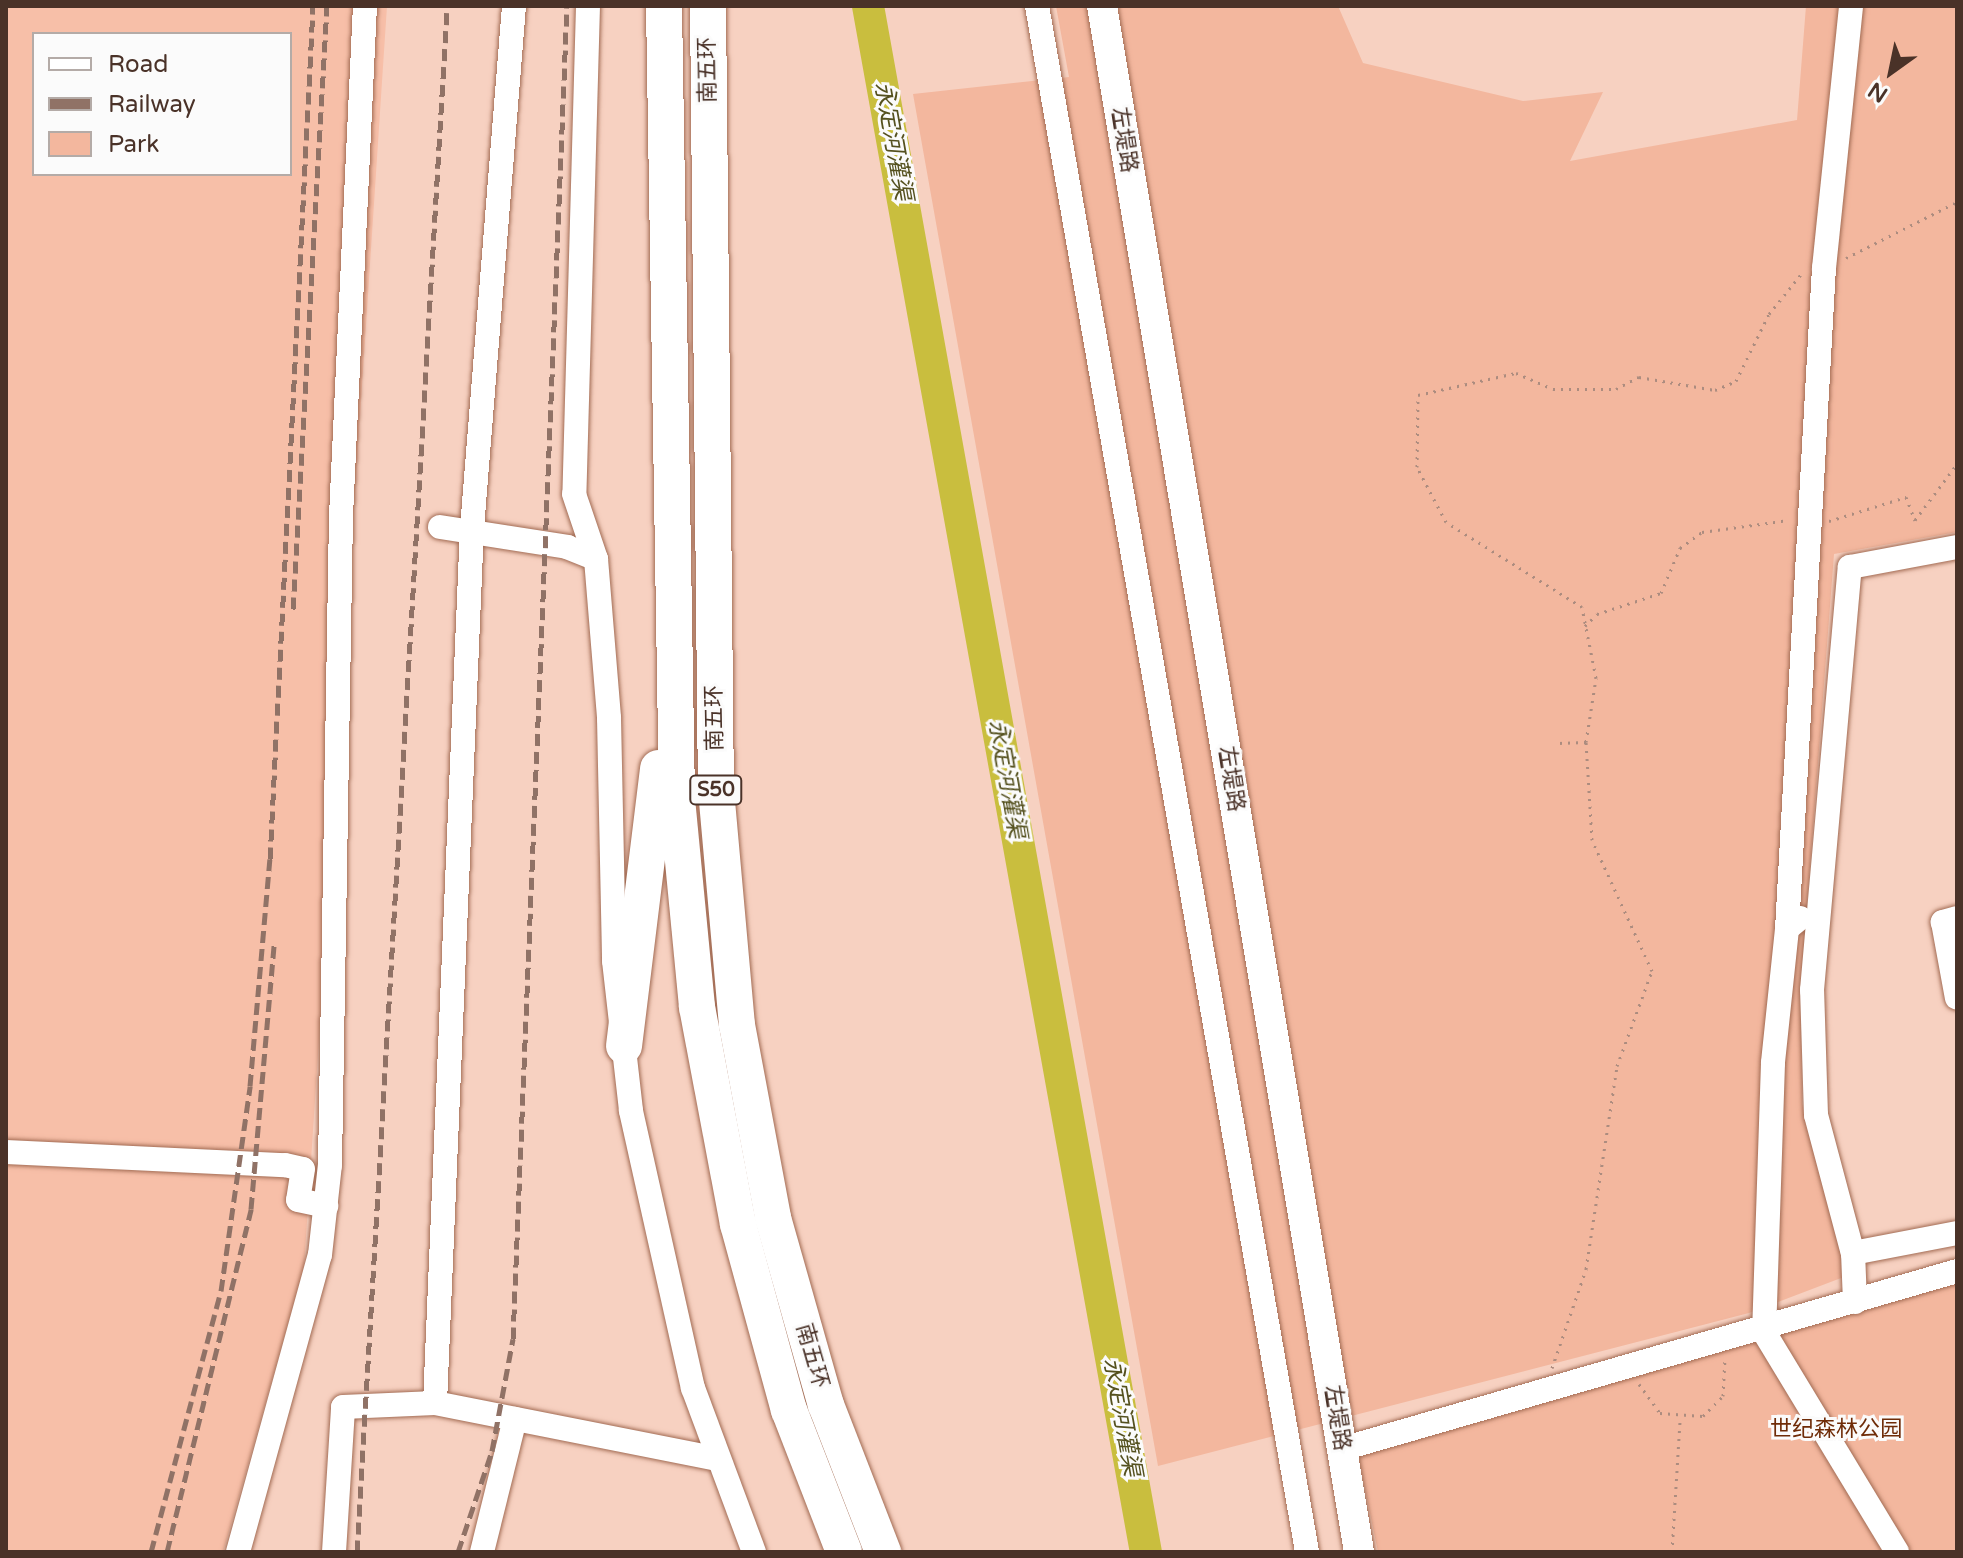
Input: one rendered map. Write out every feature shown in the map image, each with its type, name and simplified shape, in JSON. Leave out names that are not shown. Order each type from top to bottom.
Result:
[{"type":"highway","name":"南五环","points":[[664,6],[677,799],[697,1007],[742,1238],[789,1410],[844,1552]]},
{"type":"highway","name":"南五环","points":[[708,6],[716,790],[737,1025],[773,1218],[826,1405],[883,1552]]},
{"type":"highway","points":[[624,1046],[641,947],[672,615]]},
{"type":"main road","name":"左堤路","points":[[1102,6],[1359,1552]]},
{"type":"street","points":[[238,1552],[320,1255],[326,1206],[341,516],[365,6]]},
{"type":"street","points":[[435,1403],[472,528],[514,6]]},
{"type":"street","points":[[588,6],[574,494],[596,559],[624,1046],[631,1111],[693,1388],[754,1552]]},
{"type":"street","points":[[1037,6],[1307,1552]]},
{"type":"street","points":[[1851,6],[1824,263],[1787,929],[1773,1063],[1764,1332],[1897,1552]]},
{"type":"street","points":[[440,527],[472,528],[596,559]]},
{"type":"street","points":[[1855,1302],[1853,1254],[1816,1115],[1812,990],[1850,567],[1957,547]]},
{"type":"street","points":[[1787,929],[1807,913]]},
{"type":"street","points":[[1957,918],[1943,922],[1957,998]]},
{"type":"street","points":[[6,1152],[285,1165],[303,1169],[298,1200],[326,1206]]},
{"type":"street","points":[[1853,1254],[1957,1233]]},
{"type":"street","points":[[1342,1449],[1764,1332],[1957,1271]]},
{"type":"street","points":[[334,1552],[343,1407],[435,1403],[719,1459]]},
{"type":"street","points":[[482,1552],[515,1419]]},
{"type":"path","points":[[1547,1391],[1586,1269],[1617,1066],[1652,971],[1592,840],[1586,742],[1596,678],[1582,607],[1446,522],[1431,503],[1417,467],[1418,395],[1516,373],[1553,389],[1616,389],[1639,377],[1715,390],[1736,381],[1791,278],[1824,263],[1878,248],[1957,202]]},
{"type":"path","points":[[1585,626],[1597,614],[1661,593],[1680,548],[1702,532],[1760,529],[1809,514],[1871,514],[1906,497],[1915,520],[1957,464]]},
{"type":"path","points":[[1558,743],[1586,742]]},
{"type":"path","points":[[1634,1367],[1648,1403],[1680,1420],[1703,1416],[1723,1396],[1720,1344]]},
{"type":"path","points":[[1672,1552],[1680,1420]]},
{"type":"shaded area","points":[[6,6],[387,6],[304,1267],[223,1552],[6,1552]]},
{"type":"green space","points":[[1056,6],[1338,6],[1363,63],[1523,101],[1603,92],[1570,161],[1797,120],[1806,6],[1957,6],[1957,532],[1834,554],[1801,983],[1802,1104],[1849,1275],[1749,1313],[1158,1466],[913,94],[1069,77]]},
{"type":"green space","name":"世纪森林公园","points":[[1957,1269],[1957,1552],[1378,1552],[1356,1445]]},
{"type":"waterway","name":"永定河灌渠","points":[[868,6],[1146,1552]]},
{"type":"railway","points":[[151,1552],[221,1291],[250,1086],[270,859],[313,6]]},
{"type":"railway","points":[[293,609],[327,6]]},
{"type":"railway","points":[[458,1552],[492,1451],[513,1339],[567,6]]},
{"type":"railway","points":[[357,1552],[447,9]]},
{"type":"railway","points":[[167,1552],[251,1209],[274,945]]}]
